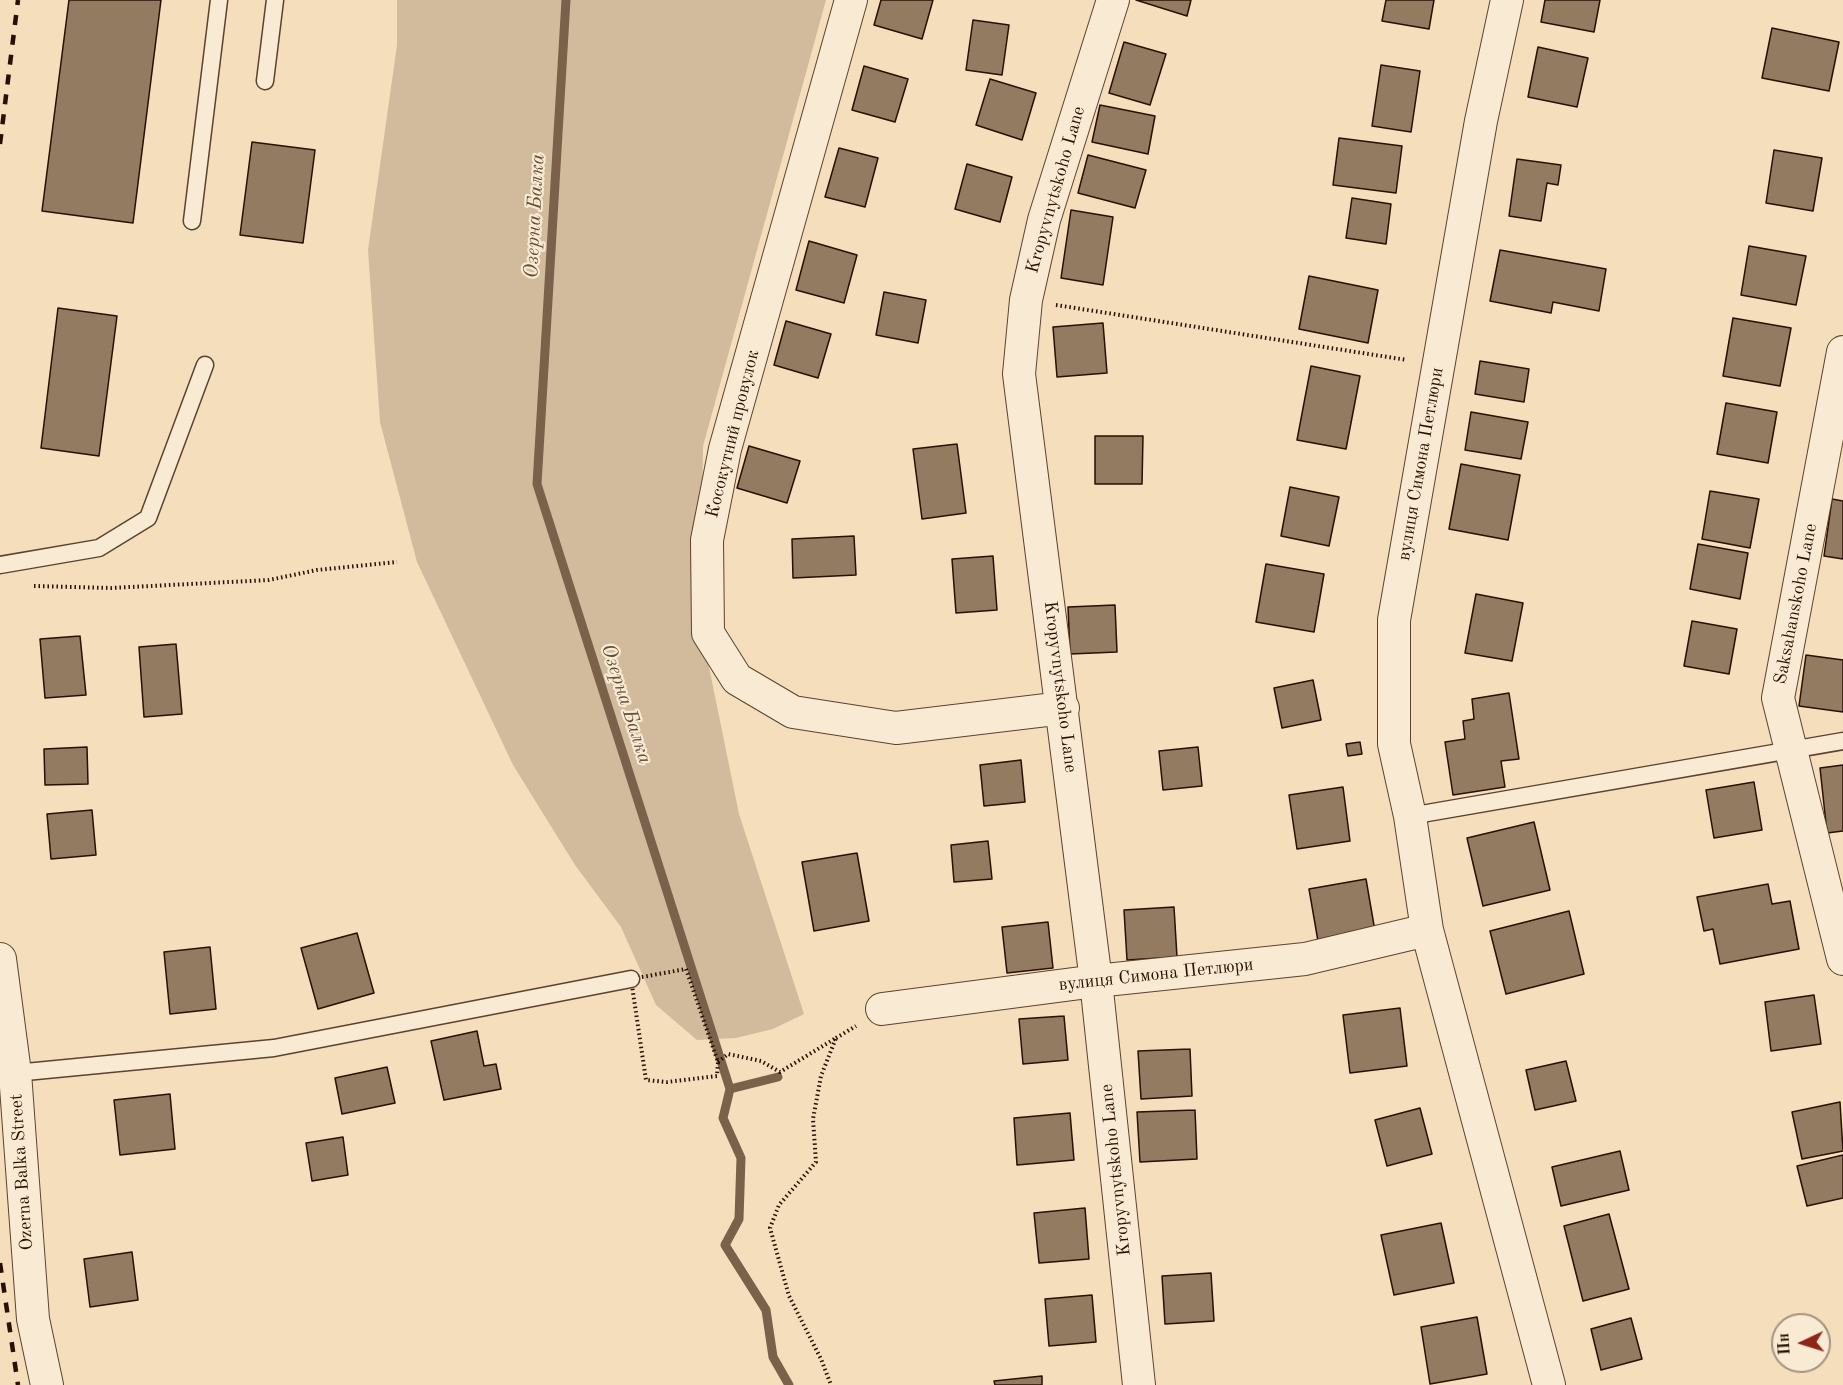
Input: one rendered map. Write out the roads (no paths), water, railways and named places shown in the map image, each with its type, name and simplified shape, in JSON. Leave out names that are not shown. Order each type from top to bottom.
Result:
[{"type":"street","name":"Косокутний провулок","points":[[851,0],[725,449],[707,540],[708,633],[737,679],[793,712],[896,728],[1063,708]]},
{"type":"street","name":"Kropyvnytskoho Lane","points":[[1113,0],[1044,220],[1026,300],[1019,374],[1096,981],[1139,1385]]},
{"type":"street","name":"вулиця Симона Петлюри","points":[[1507,0],[1481,121],[1394,620],[1394,744],[1410,816],[1427,930],[1549,1385]]},
{"type":"street","name":"Saksahanskoho Lane","points":[[1843,352],[1778,698],[1843,959]]},
{"type":"street","name":"вулиця Симона Петлюри","points":[[882,1009],[1096,981],[1305,959],[1427,930]]},
{"type":"street","name":"Ozerna Balka Street","points":[[0,959],[15,1073],[33,1319],[46,1385]]},
{"type":"lane","points":[[192,221],[219,0]]},
{"type":"lane","points":[[265,81],[274,0]]},
{"type":"lane","points":[[0,565],[99,548],[148,518],[205,365]]},
{"type":"lane","points":[[1410,816],[1843,741]]},
{"type":"lane","points":[[15,1073],[274,1048],[632,979]]},
{"type":"waterway","name":"Озерна Балка","points":[[566,0],[537,484],[730,1089],[723,1118],[741,1158],[739,1219],[725,1245],[766,1310],[773,1357],[789,1385]]},
{"type":"waterway","points":[[730,1089],[778,1077]]},
{"type":"railway","points":[[0,144],[18,0]]},
{"type":"railway","points":[[0,1263],[18,1385]]}]
